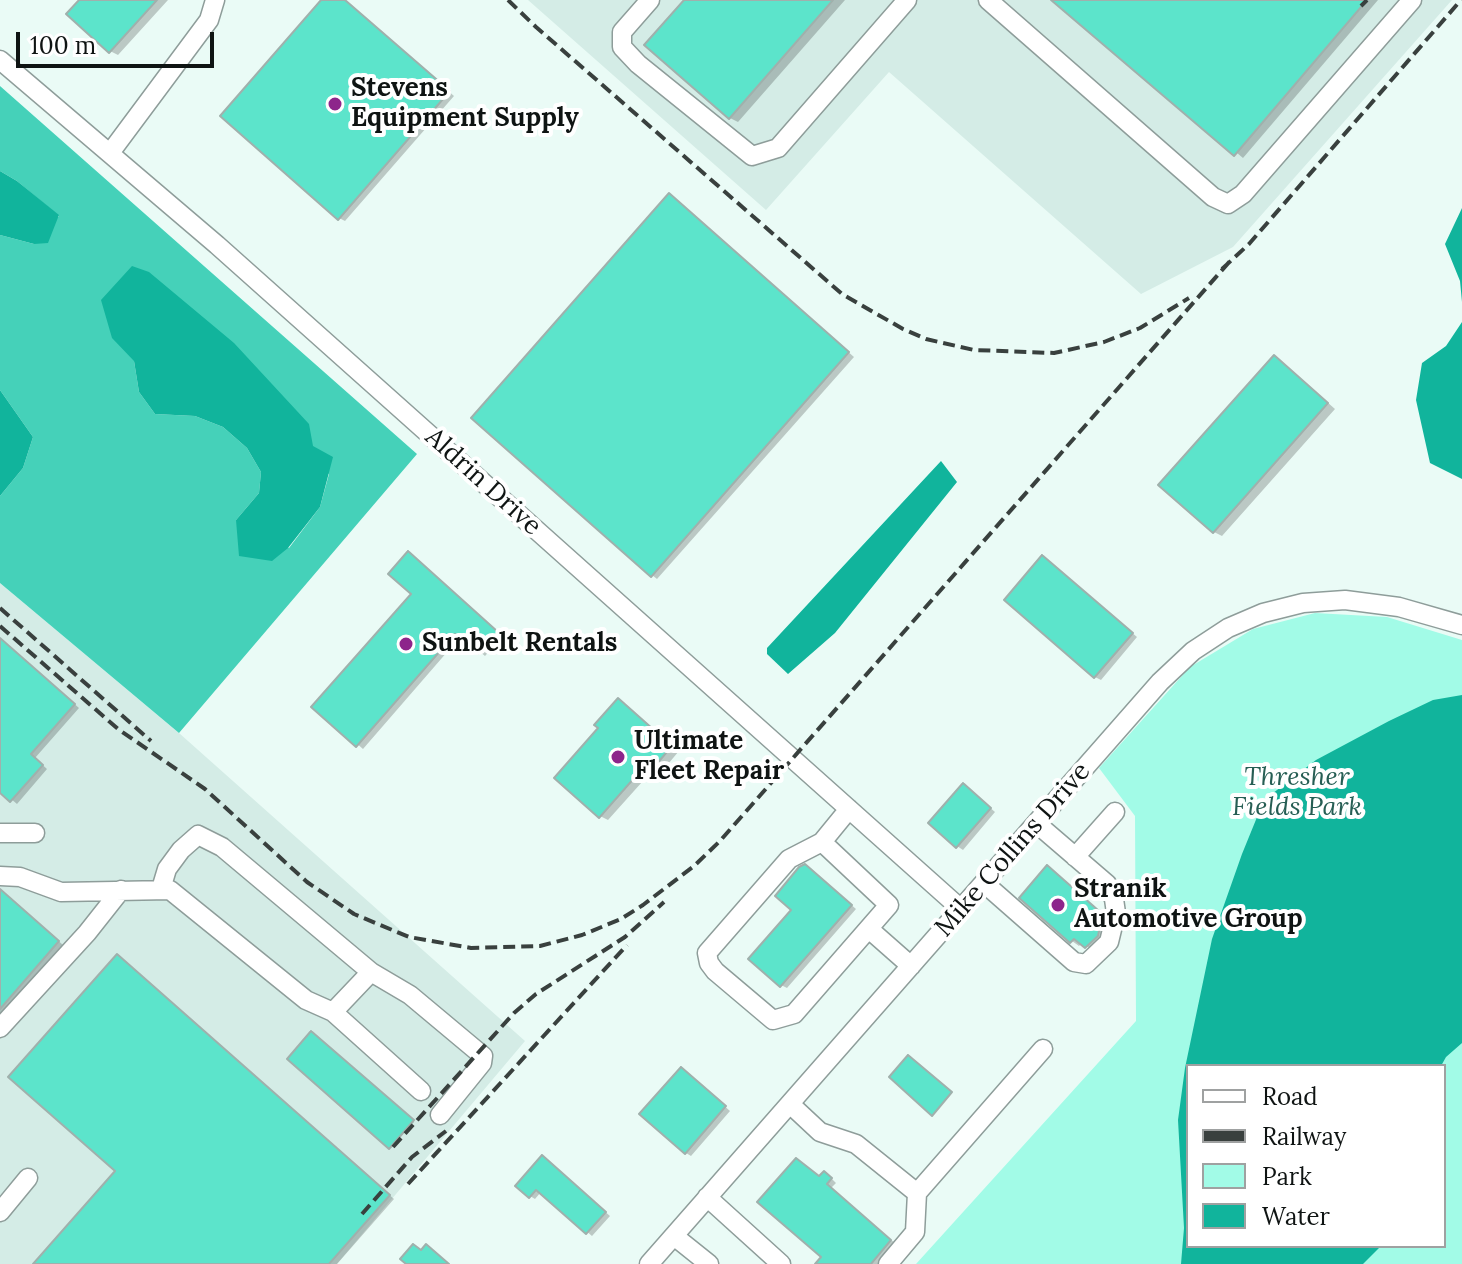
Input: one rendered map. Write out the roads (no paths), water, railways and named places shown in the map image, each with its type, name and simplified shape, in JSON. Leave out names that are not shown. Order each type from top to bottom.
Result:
[{"type":"street","points":[[110,153],[209,20],[215,0]]},
{"type":"street","points":[[650,0],[622,32],[622,47],[638,64],[752,156],[778,148],[907,0]]},
{"type":"street","points":[[988,0],[1213,197],[1228,204],[1243,194],[1412,0]]},
{"type":"street","name":"Aldrin Drive","points":[[0,60],[217,245],[961,909]]},
{"type":"street","name":"Mike Collins Drive","points":[[649,1264],[1160,682],[1193,651],[1228,628],[1263,613],[1303,603],[1345,600],[1399,607],[1462,625]]},
{"type":"street","points":[[822,842],[888,903],[794,1014],[773,1020],[715,971],[707,953],[789,859],[822,842],[849,809]]},
{"type":"street","points":[[1075,857],[1115,812]]},
{"type":"street","points":[[984,883],[1074,962],[1086,964],[1109,942],[1116,913],[1107,884],[1036,823]]},
{"type":"street","points":[[0,833],[35,833]]},
{"type":"street","points":[[161,889],[167,869],[181,850],[198,835],[222,847],[371,972],[410,995],[483,1056],[482,1063],[440,1115]]},
{"type":"street","points":[[0,876],[20,877],[61,892],[170,890],[306,1000],[333,1012],[421,1091]]},
{"type":"street","points":[[0,1028],[87,933],[121,890]]},
{"type":"street","points":[[869,929],[911,966]]},
{"type":"street","points":[[333,1012],[371,972]]},
{"type":"street","points":[[888,1264],[915,1232],[917,1193],[1043,1049]]},
{"type":"street","points":[[790,1104],[820,1132],[856,1144],[917,1193]]},
{"type":"street","points":[[0,1212],[28,1178]]},
{"type":"street","points":[[707,1197],[781,1264]]},
{"type":"street","points":[[674,1236],[709,1264]]},
{"type":"water","points":[[0,171],[59,215],[48,243],[34,244],[0,235]]},
{"type":"water","points":[[1462,208],[1462,302],[1460,281],[1445,244]]},
{"type":"water","points":[[132,266],[149,272],[234,343],[309,424],[313,446],[333,457],[320,507],[288,548],[272,561],[239,556],[236,520],[259,493],[261,472],[247,448],[223,427],[195,416],[155,414],[139,392],[134,361],[112,338],[101,300]]},
{"type":"water","points":[[1462,322],[1462,479],[1430,463],[1416,400],[1422,363],[1446,346]]},
{"type":"water","points":[[0,390],[33,437],[23,468],[0,496]]},
{"type":"water","points":[[941,461],[957,482],[835,633],[788,674],[767,654],[767,648]]},
{"type":"water","points":[[1462,695],[1462,1043],[1442,1064],[1186,1064],[1186,1248],[1379,1248],[1363,1264],[1181,1264],[1184,1228],[1178,1120],[1185,1068],[1212,939],[1264,800],[1316,760],[1433,700]]},
{"type":"railway","points":[[508,0],[842,294],[903,329],[926,339],[974,350],[1054,353],[1104,342],[1140,328],[1189,298]]},
{"type":"railway","points":[[1361,6],[1367,0]]},
{"type":"railway","points":[[1222,269],[1249,244],[1461,0]]},
{"type":"railway","points":[[0,626],[118,729],[205,789],[307,882],[354,914],[409,937],[471,948],[540,946],[582,935],[621,919],[643,905],[694,866],[720,841],[1230,261]]},
{"type":"railway","points":[[0,608],[151,741]]},
{"type":"railway","points":[[393,1147],[514,1013],[536,994],[625,937],[664,902]]},
{"type":"railway","points":[[408,1184],[627,945]]},
{"type":"railway","points":[[362,1214],[412,1157],[446,1131]]},
{"type":"place","name":"Stevens Equipment Supply","points":[[335,104]]},
{"type":"place","name":"Sunbelt Rentals","points":[[406,644]]},
{"type":"place","name":"Ultimate Fleet Repair","points":[[618,757]]},
{"type":"place","name":"Stranik Automotive Group","points":[[1058,905]]},
{"type":"park label","name":"Thresher Fields Park","points":[[1297,793]]}]
